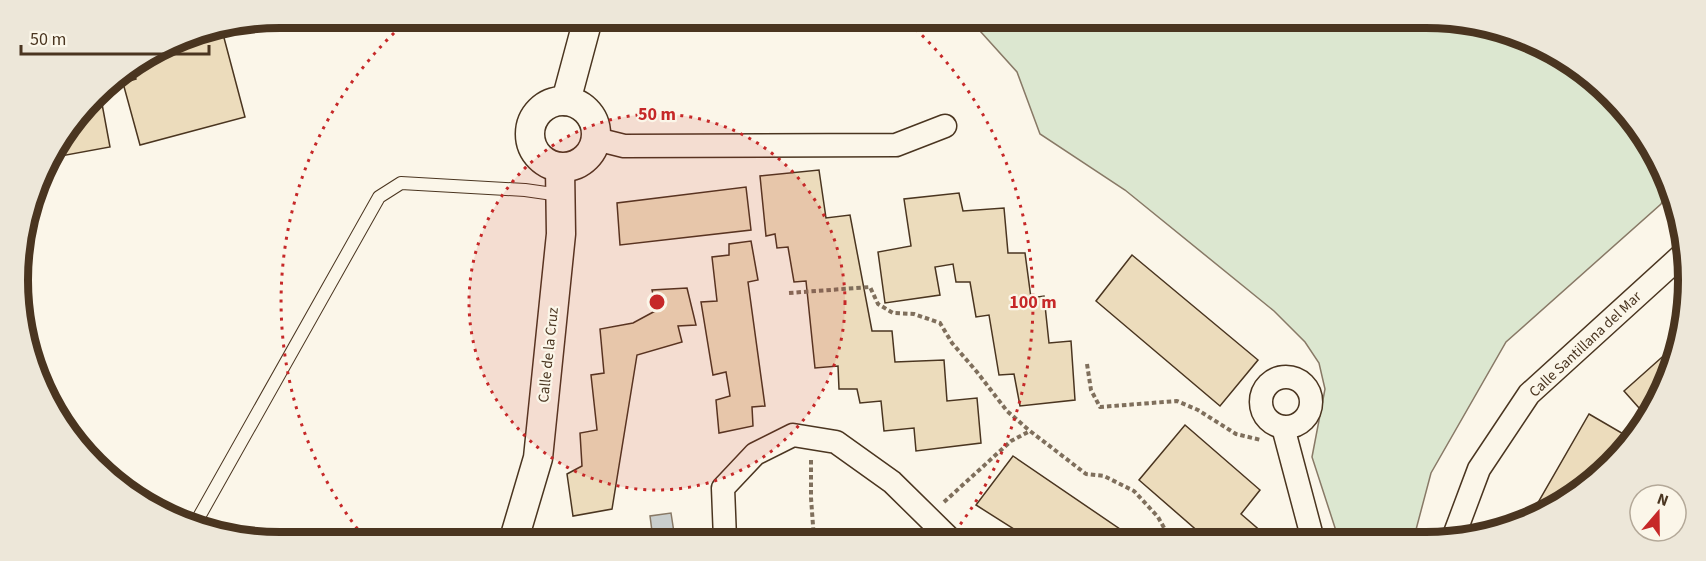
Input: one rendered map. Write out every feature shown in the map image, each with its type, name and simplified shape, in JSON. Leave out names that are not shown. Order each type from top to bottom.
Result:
[{"type":"street","points":[[566,101],[586,28]]},
{"type":"street","points":[[556,101],[566,101],[586,110],[596,129],[596,140],[587,157],[560,181],[540,159],[530,141],[529,131],[538,111],[556,101]]},
{"type":"street","points":[[596,140],[624,146],[896,145],[945,126]]},
{"type":"street","name":"Calle de la Cruz","points":[[516,532],[538,458],[561,234],[560,181]]},
{"type":"street","name":"Calle Santillana del Mar","points":[[1456,530],[1479,469],[1529,394],[1676,260]]},
{"type":"street","points":[[725,532],[723,488],[755,454],[793,435],[836,442],[892,482],[943,532]]},
{"type":"street","points":[[1286,436],[1311,532]]},
{"type":"lane","points":[[198,519],[379,197],[401,183],[525,190],[560,181]]},
{"type":"path","points":[[789,293],[870,287],[878,304],[893,313],[914,314],[940,323],[952,343],[1007,411],[1086,474],[1104,476],[1134,491],[1158,516],[1167,532]]},
{"type":"path","points":[[1087,364],[1091,390],[1100,406],[1177,401],[1198,410],[1236,434],[1286,436]]},
{"type":"path","points":[[927,517],[1011,441],[1030,431]]},
{"type":"path","points":[[811,438],[813,532]]},
{"type":"green space","points":[[977,28],[1426,28],[1475,33],[1537,54],[1566,71],[1592,91],[1615,114],[1635,140],[1652,169],[1664,198],[1661,204],[1506,342],[1431,473],[1415,532],[1336,532],[1312,457],[1325,389],[1319,363],[1305,342],[1274,311],[1125,190],[1040,134],[1017,72]]},
{"type":"shaded area","points":[[671,513],[674,532],[652,532],[650,516]]},
{"type":"building","points":[[223,35],[245,117],[140,145],[123,84],[136,79],[135,75],[140,71],[169,54]]},
{"type":"building","points":[[102,102],[110,147],[61,156]]},
{"type":"building","points":[[819,170],[826,218],[850,215],[872,331],[892,331],[895,362],[944,360],[947,401],[977,398],[981,443],[916,451],[914,428],[884,431],[881,401],[860,403],[857,389],[839,389],[838,366],[815,368],[806,281],[794,282],[788,247],[777,248],[775,234],[766,236],[760,176]]},
{"type":"building","points":[[746,187],[751,230],[620,245],[617,203]]},
{"type":"building","points":[[959,193],[963,211],[1004,208],[1008,253],[1025,253],[1031,298],[1044,296],[1049,343],[1071,341],[1075,400],[1020,406],[1014,374],[999,375],[989,315],[976,317],[970,282],[956,282],[953,264],[935,267],[940,295],[885,303],[878,252],[911,246],[904,199]]},
{"type":"building","points":[[751,241],[758,280],[748,282],[765,406],[752,407],[753,426],[719,433],[716,400],[730,396],[726,372],[713,375],[701,302],[717,301],[712,257],[729,255],[729,244]]},
{"type":"building","points":[[1132,255],[1258,360],[1220,406],[1096,301]]},
{"type":"building","points":[[687,288],[696,325],[678,326],[682,342],[637,355],[612,509],[573,516],[567,474],[582,466],[580,433],[597,430],[591,375],[604,373],[600,329],[633,323],[657,310],[652,290]]},
{"type":"building","points":[[1667,353],[1652,392],[1641,410],[1624,391]]},
{"type":"building","points":[[1589,414],[1625,435],[1592,470],[1566,490],[1535,508]]},
{"type":"building","points":[[1185,425],[1260,490],[1241,514],[1262,532],[1199,532],[1139,480]]},
{"type":"building","points":[[1013,456],[1124,532],[1018,532],[976,505]]}]
